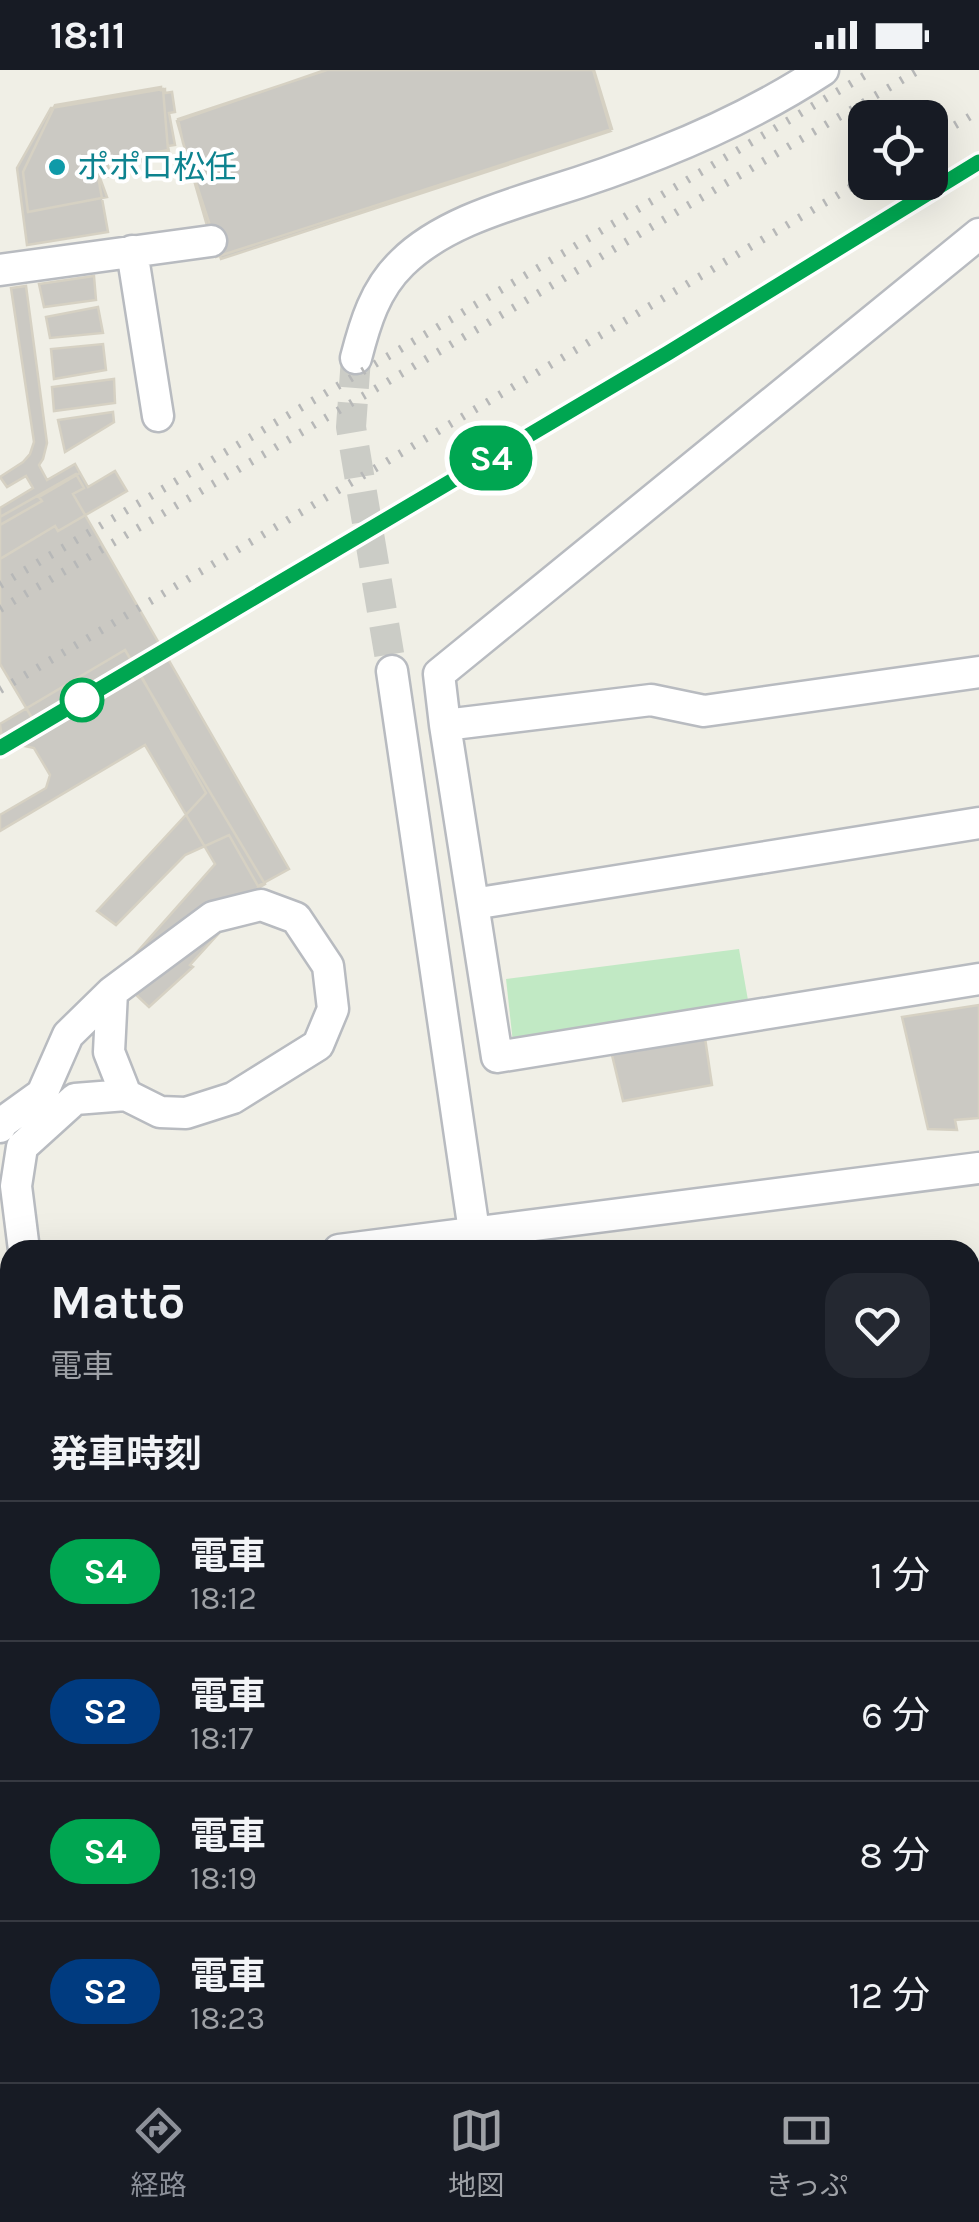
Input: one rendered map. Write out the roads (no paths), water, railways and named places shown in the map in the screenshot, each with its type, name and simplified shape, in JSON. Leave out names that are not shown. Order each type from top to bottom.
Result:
[{"type":"street","points":[[356,358],[367,316],[382,288],[402,263],[430,241],[496,208],[660,154],[768,105],[823,70]]},
{"type":"street","points":[[979,234],[439,674],[497,1057],[979,979]]},
{"type":"street","points":[[0,270],[211,240]]},
{"type":"street","points":[[132,252],[158,416]]},
{"type":"street","points":[[392,671],[474,1231]]},
{"type":"street","points":[[446,725],[651,700],[704,711],[979,672]]},
{"type":"street","points":[[473,904],[979,824]]},
{"type":"street","points":[[262,905],[296,918],[328,966],[333,1009],[318,1045],[233,1098],[186,1113],[160,1112],[126,1095],[75,1098],[6,1129],[42,1094],[68,1035],[112,992],[213,916],[262,905]]},
{"type":"street","points":[[112,992],[108,1052],[126,1095]]},
{"type":"street","points":[[6,1129],[23,1240]]},
{"type":"street","points":[[410,1240],[979,1168]]},
{"type":"tunnel","points":[[356,358],[351,427],[392,671]]},
{"type":"railway","points":[[0,585],[874,70]]},
{"type":"railway","points":[[0,609],[919,70]]},
{"type":"railway","points":[[948,129],[979,111]]},
{"type":"railway","points":[[0,748],[669,353],[979,162]]},
{"type":"railway","points":[[0,690],[848,189]]},
{"type":"train","name":"S4","points":[[0,748],[668,353],[979,162]]},
{"type":"place","name":"ポポロ松任","points":[[57,167]]}]
